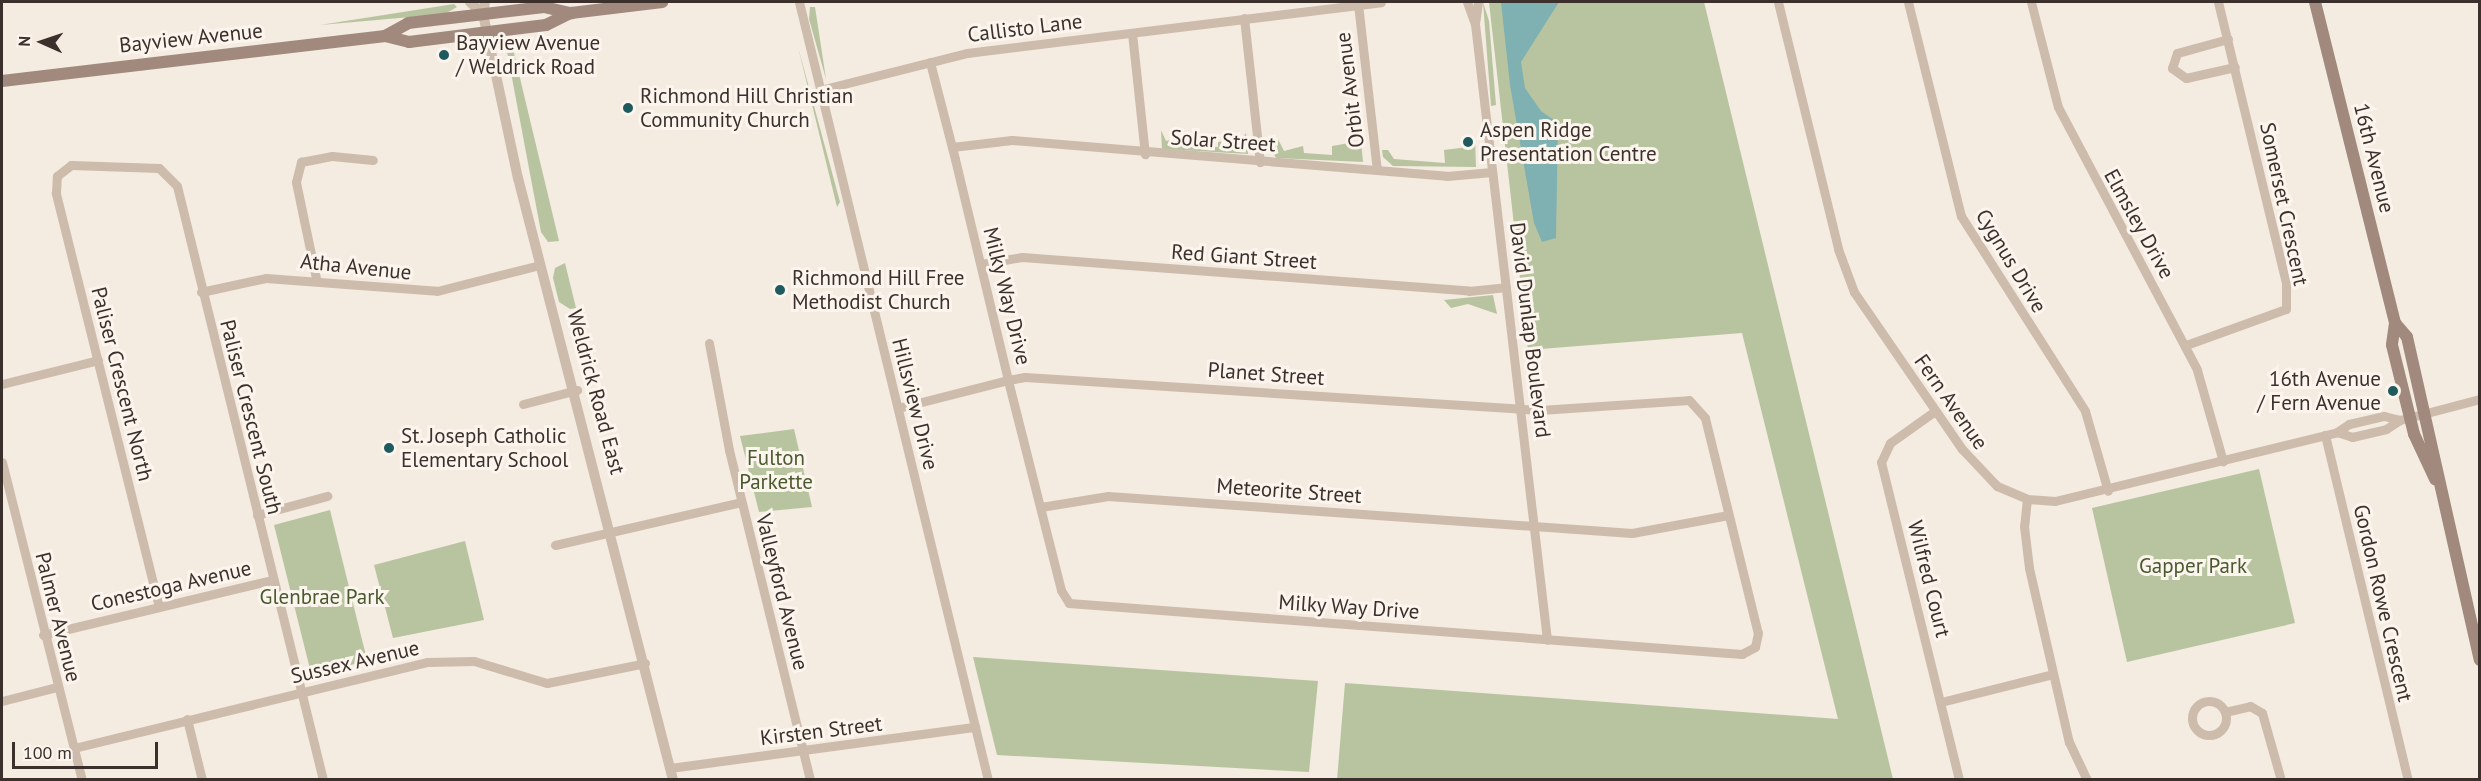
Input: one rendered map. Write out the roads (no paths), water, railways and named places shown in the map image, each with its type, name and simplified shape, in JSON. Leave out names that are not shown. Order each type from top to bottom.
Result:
[{"type":"main road","name":"Bayview Avenue","points":[[2,81],[385,36],[409,42],[546,25],[571,13],[662,2]]},
{"type":"main road","name":"16th Avenue","points":[[2315,2],[2396,324],[2392,345],[2405,419],[2420,454],[2435,479]]},
{"type":"main road","name":"Bayview Avenue","points":[[385,36],[408,23],[484,8],[544,7],[571,13]]},
{"type":"main road","name":"16th Avenue","points":[[2396,324],[2408,337],[2425,414],[2435,479],[2480,660]]},
{"type":"street","points":[[470,2],[484,8]]},
{"type":"street","name":"Hillsview Drive","points":[[799,2],[988,780]]},
{"type":"street","name":"Callisto Lane","points":[[820,90],[930,63],[1132,33],[1381,2]]},
{"type":"street","name":"David Dunlap Boulevard","points":[[1467,2],[1475,24],[1536,525],[1547,640]]},
{"type":"street","name":"David Dunlap Boulevard","points":[[1475,24],[1478,2]]},
{"type":"street","name":"Fern Avenue","points":[[1778,2],[1845,271],[1870,318],[1935,411],[1986,478],[2027,499],[2055,501],[2108,490],[2337,432],[2352,437],[2405,419],[2480,399]]},
{"type":"street","name":"Cygnus Drive","points":[[1908,2],[1961,216],[2085,411],[2108,490]]},
{"type":"street","name":"Elmsley Drive","points":[[2031,2],[2066,126],[2186,345],[2223,461]]},
{"type":"street","name":"Somerset Crescent","points":[[2186,345],[2286,309],[2286,283],[2218,2]]},
{"type":"street","name":"Orbit Avenue","points":[[1358,4],[1377,170]]},
{"type":"street","name":"Weldrick Road East","points":[[484,8],[486,32],[540,265],[577,390],[673,780]]},
{"type":"street","points":[[1244,18],[1260,162]]},
{"type":"street","points":[[1132,33],[1145,154]]},
{"type":"street","points":[[2228,39],[2177,53],[2172,68],[2186,78],[2235,67]]},
{"type":"street","name":"Milky Way Drive","points":[[930,63],[1061,590],[1077,606],[1742,654],[1755,647],[1758,633],[1698,404],[1689,400],[1522,409]]},
{"type":"street","name":"Solar Street","points":[[952,147],[1012,140],[1145,154],[1447,176],[1492,172]]},
{"type":"street","points":[[316,278],[296,182],[301,162],[332,156],[373,160]]},
{"type":"street","name":"Paliser Crescent South","points":[[61,171],[71,165],[113,166],[159,168],[171,175],[323,780]]},
{"type":"street","name":"Paliser Crescent North","points":[[61,171],[56,193],[159,607]]},
{"type":"street","name":"Red Giant Street","points":[[981,264],[1022,257],[1469,291],[1506,287]]},
{"type":"street","name":"Atha Avenue","points":[[201,292],[266,278],[316,278],[415,293],[462,287],[540,265]]},
{"type":"street","name":"Valleyford Avenue","points":[[710,343],[741,502],[810,780]]},
{"type":"street","points":[[2,384],[98,360]]},
{"type":"street","name":"Planet Street","points":[[898,408],[1008,380],[1060,377],[1522,409]]},
{"type":"street","points":[[523,404],[577,390]]},
{"type":"street","name":"Wilfred Court","points":[[1935,411],[1890,443],[1881,462],[1959,780]]},
{"type":"street","name":"Gordon Rowe Crescent","points":[[2325,435],[2408,780]]},
{"type":"street","name":"Palmer Avenue","points":[[2,462],[3,477],[82,780]]},
{"type":"street","points":[[256,515],[327,496]]},
{"type":"street","name":"Meteorite Street","points":[[1041,507],[1108,496],[1632,533],[1728,515]]},
{"type":"street","points":[[2027,499],[2024,538],[2053,674],[2069,742],[2087,780]]},
{"type":"street","points":[[555,545],[741,502]]},
{"type":"street","name":"Conestoga Avenue","points":[[43,635],[272,580]]},
{"type":"street","name":"Sussex Avenue","points":[[74,748],[428,662],[474,661],[547,682],[645,663]]},
{"type":"street","points":[[1941,702],[2053,674]]},
{"type":"street","points":[[2,701],[57,687]]},
{"type":"street","points":[[2225,712],[2250,706],[2262,712],[2281,780]]},
{"type":"street","points":[[187,719],[201,780]]},
{"type":"street","name":"Kirsten Street","points":[[670,768],[975,727]]},
{"type":"water","points":[[1501,2],[1559,2],[1521,62],[1525,88],[1541,111],[1558,123],[1556,238],[1542,242],[1534,223],[1510,85]]},
{"type":"place","name":"Bayview Avenue / Weldrick Road","points":[[444,55]]},
{"type":"place","name":"Richmond Hill Christian Community Church","points":[[628,108]]},
{"type":"place","name":"Aspen Ridge Presentation Centre","points":[[1468,142]]},
{"type":"place","name":"Richmond Hill Free Methodist Church","points":[[780,290]]},
{"type":"place","name":"16th Avenue / Fern Avenue","points":[[2393,391]]},
{"type":"place","name":"St. Joseph Catholic Elementary School","points":[[389,448]]},
{"type":"park label","name":"Fulton Parkette","points":[[776,470]]},
{"type":"park label","name":"Gapper Park","points":[[2193,566]]},
{"type":"park label","name":"Glenbrae Park","points":[[322,597]]}]
